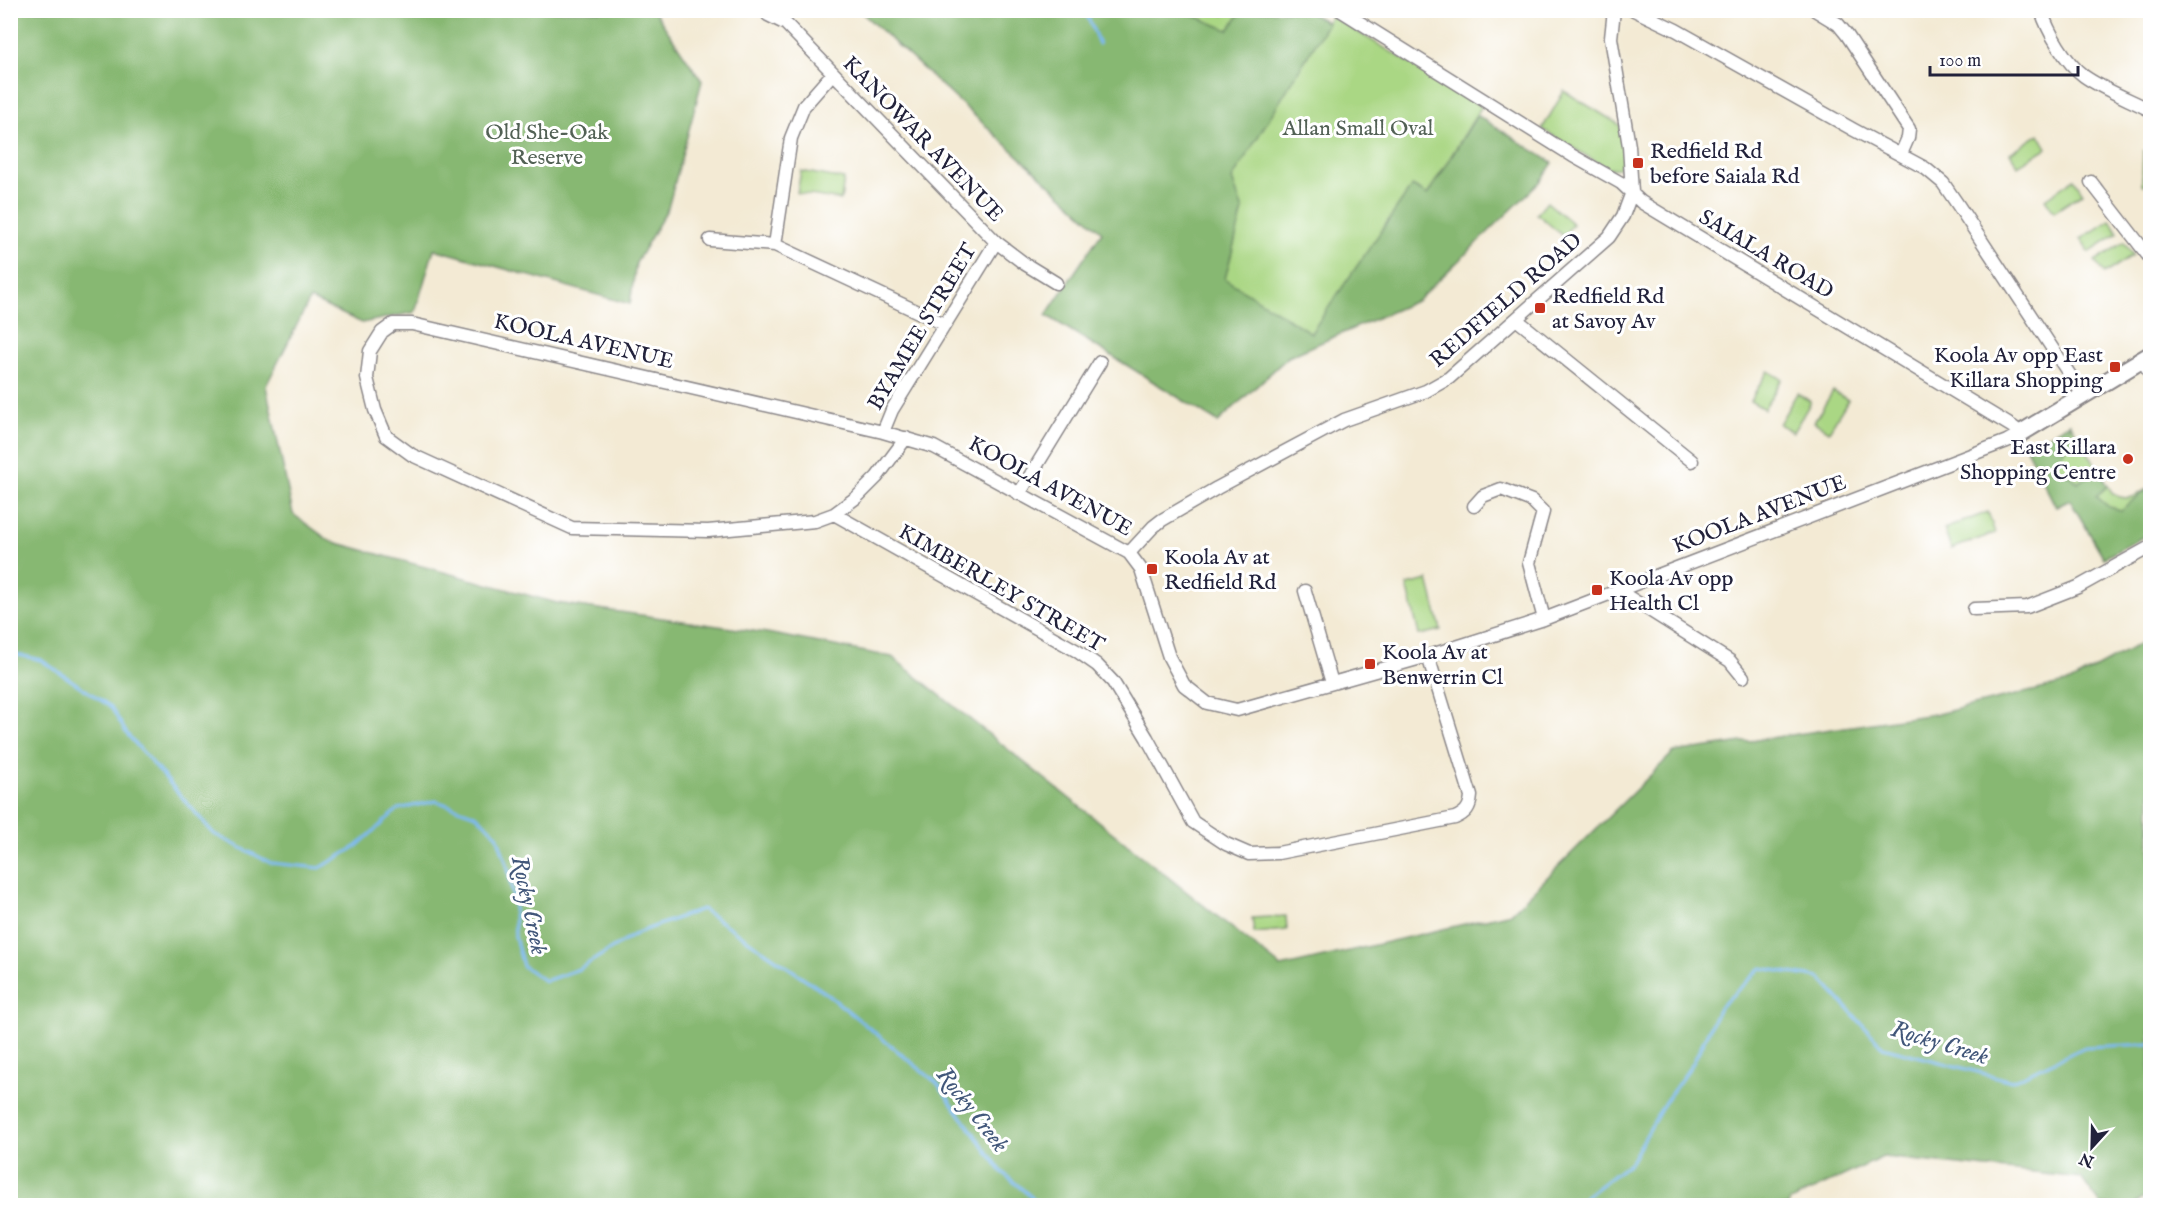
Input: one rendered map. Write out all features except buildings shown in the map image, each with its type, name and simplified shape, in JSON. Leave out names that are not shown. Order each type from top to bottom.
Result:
[{"type":"street","name":"SAIALA ROAD","points":[[1340,10],[1581,161],[1621,183],[1641,202],[2000,418],[2021,433]]},
{"type":"street","name":"REDFIELD ROAD","points":[[1129,553],[1162,520],[1217,488],[1344,420],[1426,391],[1449,378],[1609,237],[1623,216],[1632,192],[1629,146],[1611,38],[1614,10]]},
{"type":"street","points":[[1634,10],[1676,30],[1901,154],[1925,168],[1943,183],[2083,395]]},
{"type":"street","points":[[1815,10],[1838,24],[1847,34],[1909,129],[1901,154]]},
{"type":"street","points":[[2041,10],[2049,31],[2072,64],[2084,76],[2151,110]]},
{"type":"street","name":"KANOWAR AVENUE","points":[[768,15],[786,24],[996,242],[1025,264],[1056,283]]},
{"type":"street","points":[[775,245],[791,138],[804,106],[833,73]]},
{"type":"street","points":[[2091,182],[2151,258]]},
{"type":"street","points":[[710,240],[775,245],[944,324]]},
{"type":"street","name":"BYAMEE STREET","points":[[883,432],[892,410],[996,242]]},
{"type":"street","points":[[1516,319],[1692,461]]},
{"type":"street","name":"KOOLA AVENUE","points":[[834,514],[815,521],[797,524],[708,531],[572,528],[412,455],[386,436],[375,410],[367,378],[370,351],[382,332],[393,324],[412,324],[883,432],[934,447],[1129,553],[1144,576],[1169,657],[1184,685],[1207,703],[1237,710],[1428,656],[1544,619],[1619,591],[2007,441],[2083,395],[2148,363]]},
{"type":"street","points":[[1019,494],[1100,362]]},
{"type":"street","points":[[834,514],[857,497],[877,477],[906,438]]},
{"type":"street","points":[[1474,506],[1483,496],[1501,489],[1532,501],[1543,512],[1529,563],[1544,619]]},
{"type":"street","name":"KIMBERLEY STREET","points":[[834,514],[1077,651],[1097,665],[1113,682],[1193,822],[1226,844],[1249,854],[1278,853],[1455,818],[1464,814],[1470,807],[1471,796],[1428,656]]},
{"type":"street","points":[[1974,609],[2027,607],[2078,587],[2151,547]]},
{"type":"street","points":[[1305,591],[1332,683]]},
{"type":"street","points":[[1619,591],[1730,661],[1743,677]]},
{"type":"green space","name":"Old She-Oak Reserve","points":[[11,10],[654,11],[702,81],[668,208],[636,263],[630,304],[434,249],[415,312],[362,323],[310,299],[266,386],[293,514],[330,541],[557,603],[767,633],[892,657],[1281,967],[1511,913],[1674,752],[1941,713],[2070,682],[2150,638],[2150,1195],[2133,1205],[2101,1205],[2081,1178],[1883,1157],[1790,1201],[1788,1206],[11,1205]]},
{"type":"green space","name":"Allan Small Oval","points":[[1215,10],[1224,15],[1227,11],[1307,11],[1327,22],[1331,16],[1482,106],[1427,195],[1412,186],[1315,345],[1288,357],[1218,422],[1046,315],[1102,232],[860,11]]},
{"type":"green space","points":[[860,11],[1183,11],[1228,30],[1242,11],[1306,11],[1328,23],[1232,179],[1243,210],[1225,279],[1311,333],[1412,186],[1428,195],[1477,115],[1553,163],[1540,182],[1418,300],[1288,357],[1218,422],[1046,315],[1102,232]]},
{"type":"green space","points":[[1564,91],[1620,125],[1624,157],[1619,168],[1608,169],[1542,129]]},
{"type":"green space","points":[[2039,134],[2047,148],[2018,166],[2010,153]]},
{"type":"green space","points":[[2143,151],[2150,152],[2150,185],[2142,185]]},
{"type":"green space","points":[[801,171],[844,179],[841,200],[797,193]]},
{"type":"green space","points":[[2074,179],[2083,193],[2054,212],[2045,199]]},
{"type":"green space","points":[[1547,202],[1573,224],[1563,236],[1537,214]]},
{"type":"green space","points":[[2110,220],[2118,233],[2089,252],[2081,239]]},
{"type":"green space","points":[[2124,242],[2133,255],[2104,274],[2095,261]]},
{"type":"green space","points":[[1768,371],[1782,379],[1764,409],[1750,401]]},
{"type":"green space","points":[[1833,391],[1848,400],[1829,431],[1814,422]]},
{"type":"green space","points":[[1797,393],[1811,402],[1793,432],[1779,424]]},
{"type":"green space","points":[[2070,423],[2113,494],[2128,498],[2150,487],[2150,533],[2104,558],[2070,500],[2056,507],[2026,448]]},
{"type":"green space","points":[[2070,423],[2070,440],[2056,464],[2050,463],[2049,469],[2060,469],[2078,482],[2099,471],[2108,486],[2096,496],[2109,507],[2121,510],[2150,487],[2150,533],[2104,558],[2070,500],[2056,507],[2026,448]]},
{"type":"green space","points":[[1988,512],[1995,533],[1951,549],[1944,529]]},
{"type":"green space","points":[[1428,580],[1441,630],[1419,635],[1407,585]]},
{"type":"green space","points":[[1286,916],[1287,930],[1254,933],[1252,918]]},
{"type":"waterway","points":[[1082,10],[1086,13],[1099,44]]},
{"type":"waterway","name":"Rocky Creek","points":[[10,653],[41,660],[111,707],[127,734],[214,834],[271,863],[320,868],[357,846],[398,809],[436,801],[476,815],[497,835],[508,868],[514,903],[515,937],[523,966],[545,981],[579,969],[637,933],[702,909],[826,993],[937,1083],[1002,1172],[1042,1206]]},
{"type":"waterway","name":"Rocky Creek","points":[[1573,1206],[1631,1162],[1665,1102],[1693,1063],[1720,1007],[1761,968],[1820,978],[1883,1047],[2012,1081],[2085,1047],[2150,1044]]},
{"type":"place","name":"Redfield Rd before Saiala Rd","points":[[1638,163]]},
{"type":"place","name":"Redfield Rd at Savoy Av","points":[[1540,308]]},
{"type":"place","name":"Koola Av opp East Killara Shopping","points":[[2115,367]]},
{"type":"place","name":"East Killara Shopping Centre","points":[[2128,459]]},
{"type":"place","name":"Koola Av at Redfield Rd","points":[[1152,569]]},
{"type":"place","name":"Koola Av opp Health Cl","points":[[1597,590]]},
{"type":"place","name":"Koola Av at Benwerrin Cl","points":[[1370,664]]}]
